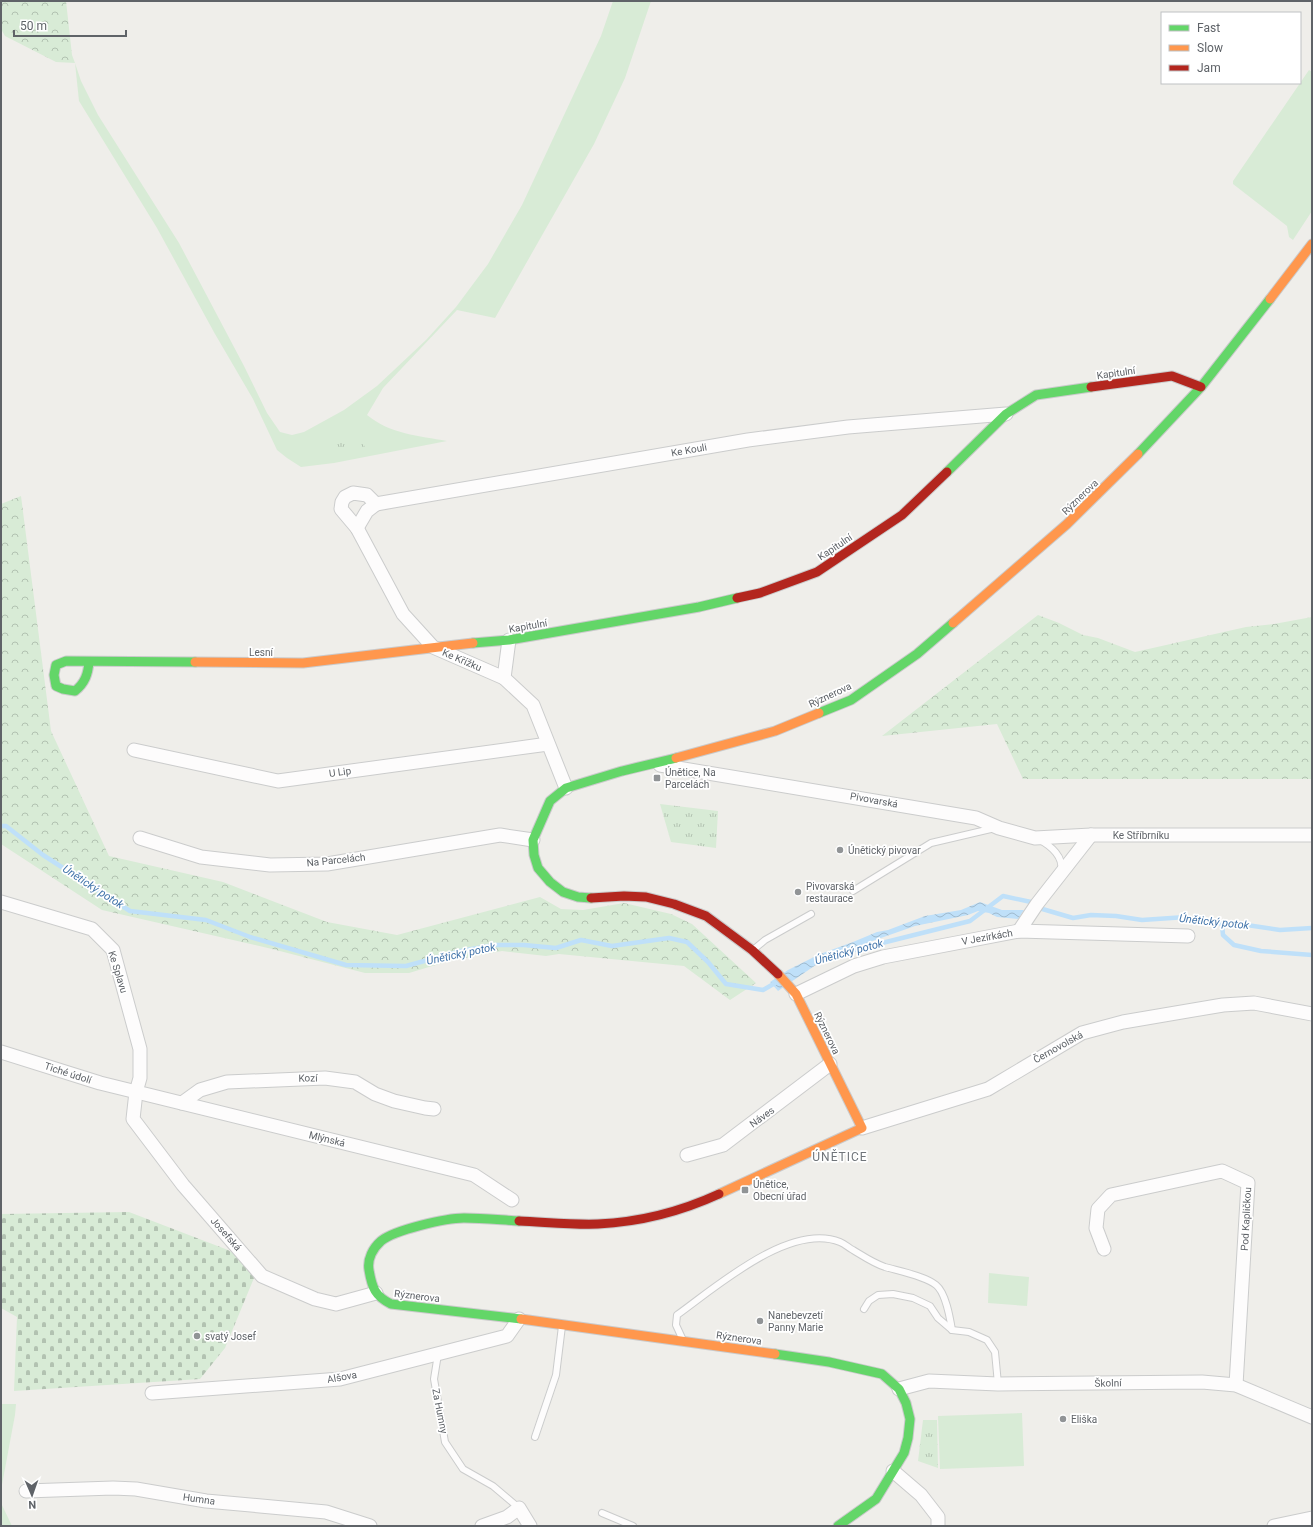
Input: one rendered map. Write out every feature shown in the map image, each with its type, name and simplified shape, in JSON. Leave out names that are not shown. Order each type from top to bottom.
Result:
[{"type":"street","name":"Rýznerova","points":[[862,1128],[796,994],[776,971],[752,950],[706,916],[674,904],[646,897],[578,897],[563,892],[550,882],[538,868],[534,855],[533,840],[550,801],[566,788],[622,771],[655,764],[775,731],[851,700],[917,654],[1067,524],[1186,404],[1288,277],[1312,244]]},
{"type":"street","name":"Kapitulní","points":[[433,647],[509,640],[699,607],[760,593],[816,572],[902,515],[1006,414],[1036,395],[1172,376],[1200,387]]},
{"type":"street","name":"Ke Kouli","points":[[376,504],[748,440],[848,427],[1006,414]]},
{"type":"street","points":[[353,493],[367,494],[376,504],[367,511],[357,528],[341,509],[342,502],[345,496],[353,493]]},
{"type":"street","name":"Ke Křížku","points":[[357,528],[403,614],[433,647],[504,678],[533,705],[566,788]]},
{"type":"street","points":[[504,678],[509,640]]},
{"type":"street","name":"Lesní","points":[[89,662],[303,663],[433,647]]},
{"type":"street","name":"U Lip","points":[[134,750],[278,781],[548,744]]},
{"type":"street","name":"Pivovarská","points":[[655,764],[976,818],[999,828],[1035,838],[1091,835]]},
{"type":"street","name":"Na Parcelách","points":[[140,838],[201,857],[270,865],[327,864],[500,835],[533,840]]},
{"type":"street","points":[[1021,928],[1036,904],[1091,835]]},
{"type":"street","name":"Ke Stříbrníku","points":[[1091,835],[1312,836]]},
{"type":"street","name":"Ke Splavu","points":[[1,902],[92,929],[114,950],[140,1049],[140,1078],[136,1092]]},
{"type":"street","name":"V Jezírkách","points":[[796,994],[854,966],[883,957],[1021,928],[1188,936]]},
{"type":"street","name":"Černovolská","points":[[862,1128],[988,1088],[1082,1033],[1123,1022],[1223,1005],[1254,1003],[1312,1014]]},
{"type":"street","name":"Tiché údolí","points":[[1,1052],[100,1084],[136,1092]]},
{"type":"street","name":"Náves","points":[[687,1155],[723,1145],[830,1064]]},
{"type":"street","name":"Kozí","points":[[182,1103],[200,1090],[227,1082],[325,1078],[355,1082],[375,1094],[394,1101],[434,1109]]},
{"type":"street","name":"Mlýnská","points":[[136,1092],[474,1175],[512,1200]]},
{"type":"street","name":"Josefská","points":[[136,1092],[133,1119],[183,1185],[262,1276],[315,1299],[336,1304],[376,1293]]},
{"type":"street","points":[[376,1293],[371,1284],[368,1272],[371,1252],[382,1240],[401,1232],[432,1223],[462,1218],[598,1224],[644,1219],[701,1202],[862,1128]]},
{"type":"street","name":"Pod Kapličkou","points":[[1104,1249],[1096,1228],[1098,1209],[1111,1195],[1222,1171],[1248,1183],[1236,1385]]},
{"type":"street","name":"Rýznerova","points":[[376,1293],[386,1302],[398,1306],[519,1319],[829,1362],[882,1374],[899,1389],[906,1403],[910,1419],[908,1438],[904,1453],[876,1499],[838,1526]]},
{"type":"street","name":"Alšova","points":[[152,1393],[340,1379],[439,1352],[507,1336],[519,1319]]},
{"type":"street","name":"Školní","points":[[899,1389],[929,1381],[998,1384],[1202,1382],[1236,1385],[1312,1418]]},
{"type":"street","points":[[893,1472],[921,1495],[938,1517],[938,1526]]},
{"type":"street","name":"Humna","points":[[26,1491],[113,1488],[136,1489],[206,1501],[326,1512],[370,1526]]},
{"type":"street","points":[[482,1526],[507,1517],[519,1508],[530,1526]]},
{"type":"street","points":[[1274,1526],[1312,1518]]},
{"type":"lane","points":[[853,892],[931,844],[999,828]]},
{"type":"lane","points":[[1035,838],[1053,849],[1060,860],[1062,867],[1060,875]]},
{"type":"lane","points":[[752,950],[765,940],[811,914]]},
{"type":"lane","points":[[683,1342],[676,1325],[678,1315],[738,1271],[770,1252],[797,1241],[821,1238],[840,1242],[877,1264],[917,1276],[937,1285],[947,1303],[952,1330]]},
{"type":"lane","points":[[864,1309],[869,1301],[878,1295],[892,1294],[913,1298],[930,1306],[938,1318],[952,1330],[969,1332],[987,1340],[995,1352],[998,1384]]},
{"type":"lane","points":[[535,1437],[556,1375],[562,1326]]},
{"type":"lane","name":"Za Humny","points":[[439,1352],[434,1379],[446,1442],[463,1469],[493,1486],[519,1508]]},
{"type":"lane","points":[[602,1513],[633,1526]]},
{"type":"green space","points":[[1,1],[66,1],[72,55],[75,63],[56,62],[5,36],[1,29]]},
{"type":"green space","points":[[613,1],[651,1],[625,78],[594,144],[495,318],[457,310],[383,388],[367,415],[395,430],[415,436],[447,441],[334,463],[301,467],[287,458],[277,450],[253,399],[215,334],[157,228],[79,101],[75,63],[81,81],[98,115],[179,243],[267,413],[280,432],[292,435],[304,432],[344,410],[377,386],[426,340],[456,307],[488,264],[522,205],[601,36]]},
{"type":"green space","points":[[1309,70],[1312,72],[1312,211],[1293,240],[1289,237],[1287,226],[1233,184],[1233,181],[1299,84],[1301,84]]},
{"type":"green space","points":[[360,437],[365,447],[341,451],[335,442]]},
{"type":"green space","points":[[21,496],[51,731],[109,856],[223,882],[327,922],[397,935],[540,897],[561,909],[583,910],[624,903],[671,914],[692,924],[756,983],[730,1000],[684,966],[559,954],[546,956],[502,951],[449,961],[409,973],[365,973],[272,949],[102,910],[1,844],[1,504]]},
{"type":"green space","points":[[1038,615],[1059,623],[1083,635],[1098,638],[1135,652],[1246,627],[1274,624],[1312,617],[1312,779],[1023,779],[997,724],[882,736]]},
{"type":"green space","points":[[660,804],[718,811],[716,848],[671,842]]},
{"type":"green space","points":[[129,1212],[228,1250],[245,1261],[254,1278],[225,1348],[200,1379],[14,1391],[17,1317],[1,1308],[1,1214]]},
{"type":"green space","points":[[989,1273],[1029,1277],[1027,1306],[988,1303]]},
{"type":"green space","points":[[1,1404],[16,1404],[1,1490]]},
{"type":"green space","points":[[1022,1413],[1024,1466],[940,1469],[938,1416]]},
{"type":"green space","points":[[923,1420],[937,1420],[938,1468],[918,1461]]},
{"type":"green space","points":[[1,1503],[12,1526],[1,1526]]},
{"type":"water","points":[[980,902],[1002,910],[1024,910],[1018,919],[997,917],[989,913],[978,911],[968,915],[915,926],[844,951],[838,956],[823,960],[778,991],[770,982],[788,970],[820,954],[877,932],[888,930],[925,916],[961,910]]},
{"type":"waterway","name":"Únětický potok","points":[[1,826],[6,826],[43,855],[130,911],[206,920],[250,937],[346,965],[406,966],[461,951],[494,945],[524,945],[556,948],[581,940],[612,946],[669,938],[687,942],[708,962],[726,984],[763,990],[777,982]]},
{"type":"waterway","name":"Únětický potok","points":[[838,954],[970,921],[1003,896],[1031,902],[1039,908],[1073,918],[1091,915],[1116,916],[1142,920],[1186,917],[1204,923],[1240,924],[1280,930],[1312,928]]},
{"type":"waterway","points":[[1222,924],[1223,935],[1234,945],[1261,951],[1312,955]]},
{"type":"traffic: fast","points":[[1138,454],[1201,387],[1270,299]]},
{"type":"traffic: fast","points":[[947,472],[1006,414],[1036,395],[1091,387]]},
{"type":"traffic: fast","points":[[473,643],[509,640],[699,607],[737,598]]},
{"type":"traffic: fast","points":[[819,713],[851,700],[917,654],[953,623]]},
{"type":"traffic: fast","points":[[89,662],[85,678],[75,691],[56,686],[54,675],[56,665],[66,661],[195,662]]},
{"type":"traffic: fast","points":[[591,898],[578,897],[563,892],[550,882],[538,868],[534,855],[533,840],[550,801],[566,788],[622,771],[676,758]]},
{"type":"traffic: fast","points":[[519,1221],[464,1218],[433,1222],[408,1229],[388,1237],[375,1247],[371,1254],[369,1270],[371,1282],[375,1291],[381,1298],[391,1304],[521,1319]]},
{"type":"traffic: fast","points":[[775,1354],[829,1362],[882,1374],[899,1389],[906,1403],[910,1419],[908,1438],[904,1453],[876,1499],[838,1526]]},
{"type":"traffic: slow","points":[[1270,299],[1312,244]]},
{"type":"traffic: slow","points":[[953,623],[1067,524],[1138,454]]},
{"type":"traffic: slow","points":[[195,662],[303,663],[473,643]]},
{"type":"traffic: slow","points":[[676,758],[775,731],[819,713]]},
{"type":"traffic: slow","points":[[719,1194],[862,1128],[796,994],[778,974]]},
{"type":"traffic: slow","points":[[521,1319],[775,1354]]},
{"type":"traffic: jam","points":[[1091,387],[1172,376],[1201,387]]},
{"type":"traffic: jam","points":[[737,598],[760,593],[817,572],[902,515],[947,472]]},
{"type":"traffic: jam","points":[[591,898],[624,896],[646,897],[674,904],[706,916],[752,950],[778,974]]},
{"type":"traffic: jam","points":[[519,1221],[568,1224],[598,1224],[629,1221],[660,1215],[690,1206],[719,1194]]},
{"type":"place","name":"Únětice, Na Parcelách","points":[[657,778]]},
{"type":"place","name":"Únětický pivovar","points":[[840,850]]},
{"type":"place","name":"Pivovarská restaurace","points":[[798,892]]},
{"type":"place","name":"Únětice, Obecní úřad","points":[[745,1190]]},
{"type":"place","name":"Nanebevzetí Panny Marie","points":[[760,1321]]},
{"type":"place","name":"svatý Josef","points":[[197,1336]]},
{"type":"place","name":"Eliška","points":[[1063,1419]]},
{"type":"district","name":"ÚNĚTICE","points":[[840,1157]]}]
